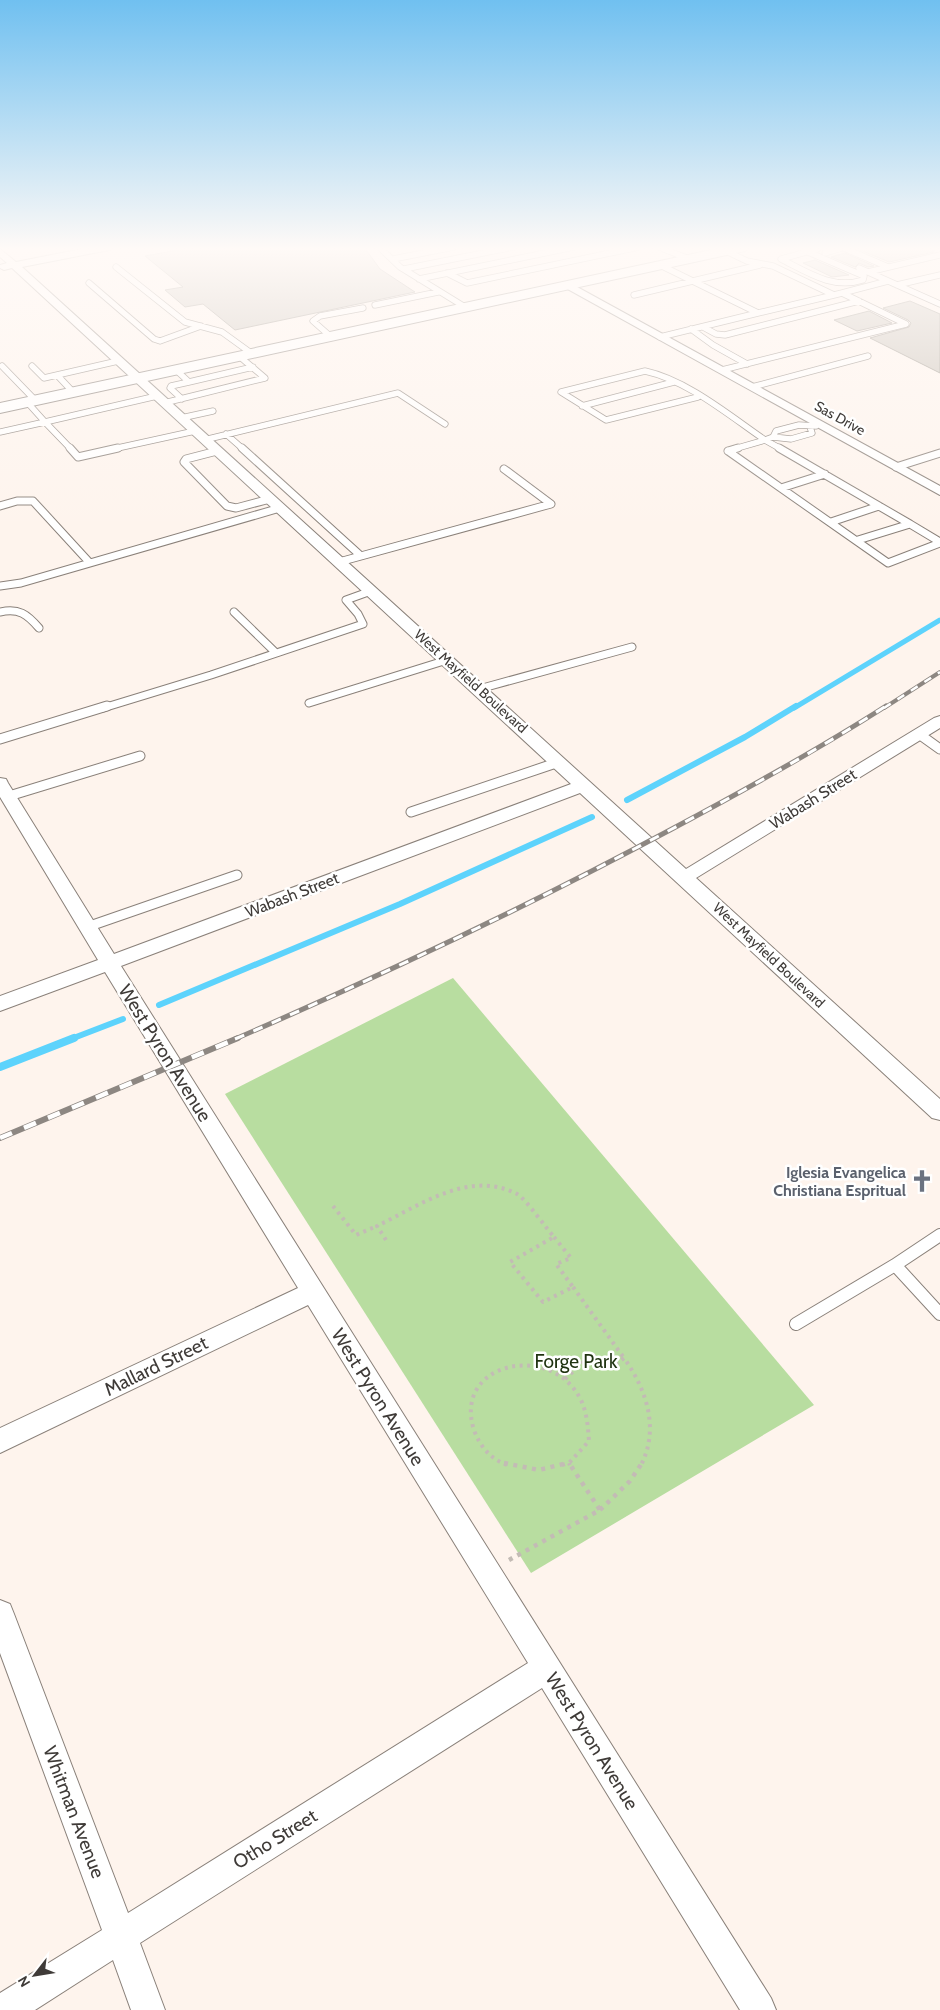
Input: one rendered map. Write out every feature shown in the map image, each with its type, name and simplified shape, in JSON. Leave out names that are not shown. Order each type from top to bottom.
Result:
[{"type":"main road","points":[[0,408],[175,369],[248,359],[313,341]]},
{"type":"street","name":"West Mayfield Boulevard","points":[[96,341],[686,877],[940,1112]]},
{"type":"street","name":"Sas Drive","points":[[667,341],[752,387],[816,426],[896,466],[940,491]]},
{"type":"street","name":"Wabash Street","points":[[686,877],[940,721]]},
{"type":"street","name":"Wabash Street","points":[[0,1004],[585,785]]},
{"type":"street","name":"West Pyron Avenue","points":[[4,790],[109,964],[759,2010]]},
{"type":"street","name":"Mallard Street","points":[[0,1441],[313,1292]]},
{"type":"street","name":"Whitman Avenue","points":[[0,1614],[148,2010]]},
{"type":"street","name":"Otho Street","points":[[4,2010],[547,1668]]},
{"type":"lane","points":[[0,432],[160,400],[182,399],[263,380],[265,378],[230,341]]},
{"type":"lane","points":[[707,341],[747,364]]},
{"type":"lane","points":[[722,370],[839,341]]},
{"type":"lane","points":[[752,387],[868,356]]},
{"type":"lane","points":[[182,399],[170,388],[171,386],[189,382],[248,359]]},
{"type":"lane","points":[[32,366],[44,378],[118,361]]},
{"type":"lane","points":[[2,366],[31,401],[45,422],[78,457],[199,435],[226,434],[398,393],[445,424]]},
{"type":"lane","points":[[175,369],[189,382]]},
{"type":"lane","points":[[698,396],[606,420],[561,392],[645,371],[654,371],[698,396],[765,440],[940,542]]},
{"type":"lane","points":[[57,375],[73,392]]},
{"type":"lane","points":[[582,406],[674,382]]},
{"type":"lane","points":[[181,418],[213,411]]},
{"type":"lane","points":[[774,438],[776,431],[799,425],[816,426],[812,433],[791,439],[774,438],[728,451],[858,540],[888,563],[940,542]]},
{"type":"lane","points":[[226,434],[361,556]]},
{"type":"lane","points":[[217,451],[186,459],[184,462],[227,506],[236,508],[275,504]]},
{"type":"lane","points":[[896,466],[940,453]]},
{"type":"lane","points":[[340,562],[550,504],[504,469]]},
{"type":"lane","points":[[780,488],[825,474]]},
{"type":"lane","points":[[0,506],[33,501],[89,562]]},
{"type":"lane","points":[[0,586],[21,583],[275,504]]},
{"type":"lane","points":[[831,522],[879,506]]},
{"type":"lane","points":[[858,540],[910,524]]},
{"type":"lane","points":[[0,739],[276,654],[362,624],[358,614],[346,600],[371,591]]},
{"type":"lane","points":[[0,612],[15,608],[25,612],[39,628]]},
{"type":"lane","points":[[234,612],[276,654]]},
{"type":"lane","points":[[479,689],[632,647]]},
{"type":"lane","points":[[309,702],[447,660]]},
{"type":"lane","points":[[919,734],[940,749]]},
{"type":"lane","points":[[4,790],[140,756]]},
{"type":"lane","points":[[410,812],[559,762]]},
{"type":"lane","points":[[87,927],[237,875]]},
{"type":"lane","points":[[796,1324],[940,1235]]},
{"type":"lane","points":[[894,1265],[940,1314]]},
{"type":"path","points":[[334,1206],[356,1235],[455,1189],[474,1185],[498,1188],[518,1194],[571,1258],[556,1264],[636,1373],[649,1410],[651,1425],[649,1447],[639,1470],[600,1510],[529,1549]]},
{"type":"path","points":[[377,1226],[386,1240]]},
{"type":"path","points":[[554,1237],[510,1262],[543,1302],[573,1287]]},
{"type":"path","points":[[565,1379],[592,1354],[609,1369],[624,1358]]},
{"type":"path","points":[[516,1365],[537,1365],[555,1370],[565,1379],[571,1385],[585,1411],[589,1440],[569,1463],[541,1470],[498,1461],[488,1453],[473,1433],[471,1414],[474,1397],[481,1383],[493,1373],[516,1365]]},
{"type":"path","points":[[569,1463],[600,1510]]},
{"type":"green space","name":"Forge Park","points":[[453,978],[814,1405],[531,1573],[225,1094]]},
{"type":"building","points":[[876,341],[940,341],[940,373]]},
{"type":"waterway","points":[[794,708],[940,620]]},
{"type":"waterway","points":[[627,800],[745,737],[796,706]]},
{"type":"waterway","points":[[159,1005],[400,904],[592,817]]},
{"type":"waterway","points":[[71,1039],[123,1019]]},
{"type":"waterway","points":[[0,1067],[74,1038]]},
{"type":"railway","points":[[884,708],[940,672]]},
{"type":"railway","points":[[235,1039],[400,965],[563,886],[752,785],[833,739],[886,706]]},
{"type":"railway","points":[[0,1138],[238,1038]]},
{"type":"place","name":"Iglesia Evangelica Christiana Espritual","points":[[922,1181]]}]
